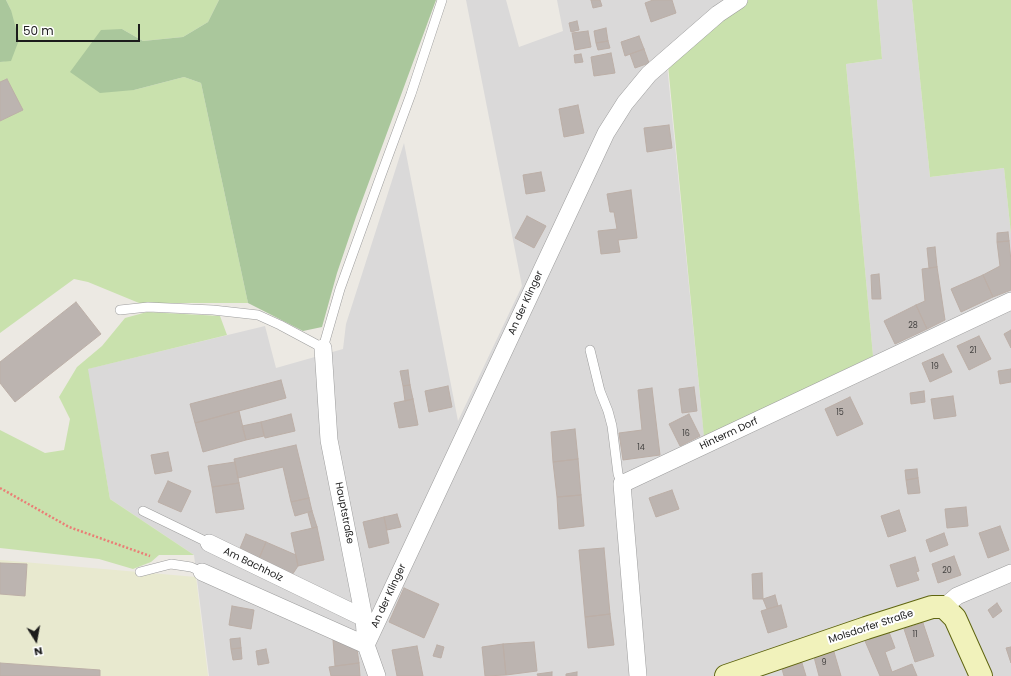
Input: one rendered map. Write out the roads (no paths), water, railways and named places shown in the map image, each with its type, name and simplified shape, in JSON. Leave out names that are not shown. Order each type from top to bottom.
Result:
[{"type":"street","name":"An der Klinger","points":[[366,645],[606,133],[625,103],[649,74],[718,14],[739,0]]},
{"type":"street","name":"Hinterm Dorf","points":[[622,484],[1011,301]]},
{"type":"street","name":"Hauptstraße","points":[[323,348],[329,440],[364,618],[366,645],[377,676]]},
{"type":"street","points":[[622,484],[638,676]]},
{"type":"street","name":"Am Bachholz","points":[[209,544],[364,618]]},
{"type":"street","points":[[202,572],[366,645]]},
{"type":"street","points":[[981,676],[955,618],[944,608],[957,596],[1011,573]]},
{"type":"street","name":"Molsdorfer Straße","points":[[726,676],[932,607],[944,608]]},
{"type":"lane","points":[[120,310],[148,307],[214,310],[258,315],[323,348],[340,288],[411,94],[442,0]]},
{"type":"lane","points":[[590,350],[600,390],[612,426],[618,474],[622,484]]},
{"type":"lane","name":"Am Bachholz","points":[[143,511],[209,544]]},
{"type":"lane","points":[[140,572],[170,564],[191,567],[202,572]]}]
